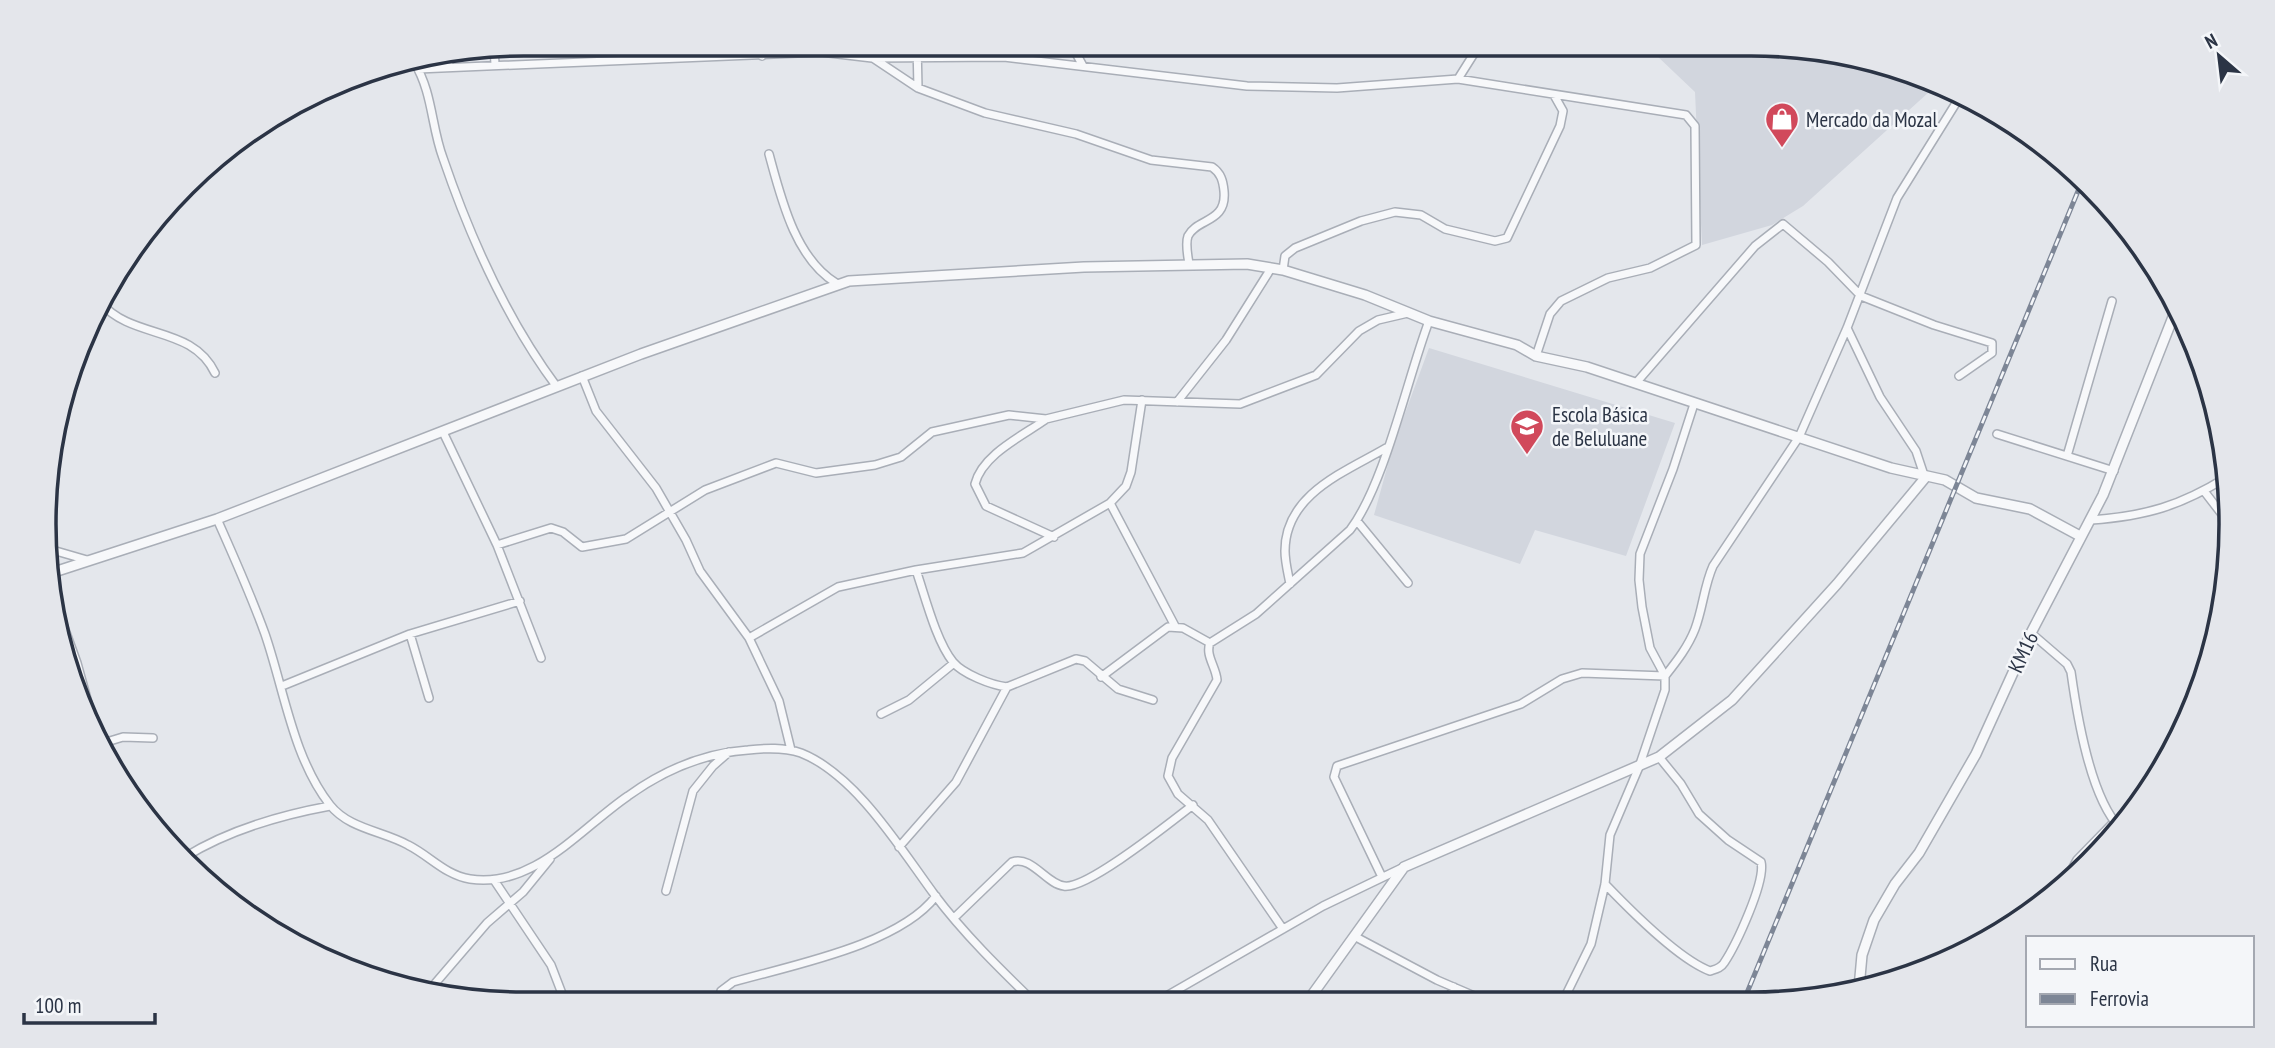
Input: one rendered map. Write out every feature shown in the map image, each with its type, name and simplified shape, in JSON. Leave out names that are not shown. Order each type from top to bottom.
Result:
[{"type":"street","points":[[429,66],[453,68],[495,64],[732,56]]},
{"type":"street","points":[[855,56],[1004,57],[1247,86],[1337,88],[1458,79],[1686,115],[1692,120],[1695,135],[1696,245],[1650,268],[1608,278],[1561,301],[1550,314],[1536,356]]},
{"type":"street","points":[[1077,56],[1083,66]]},
{"type":"street","points":[[1458,79],[1472,56]]},
{"type":"street","points":[[495,57],[495,64]]},
{"type":"street","points":[[918,88],[919,57]]},
{"type":"street","points":[[872,58],[918,88],[985,113],[1076,134],[1151,160],[1212,167],[1219,172],[1225,200],[1216,216],[1193,230],[1188,237],[1189,264]]},
{"type":"street","points":[[444,63],[453,68]]},
{"type":"street","points":[[417,69],[429,97],[441,154],[474,235],[520,330],[557,387]]},
{"type":"street","points":[[1283,270],[1285,256],[1295,248],[1361,221],[1395,212],[1421,215],[1445,229],[1495,241],[1507,238],[1560,126],[1563,111],[1554,95]]},
{"type":"street","points":[[1567,992],[1591,944],[1605,884],[1611,835],[1662,702],[1665,676],[1683,652],[1695,629],[1705,583],[1713,566],[1799,437],[1861,296],[1908,176],[1956,103]]},
{"type":"street","points":[[769,154],[796,233],[816,268],[836,283]]},
{"type":"street","points":[[1636,383],[1755,246],[1778,225],[1786,226],[1828,262],[1861,296],[1934,326],[1992,343],[1992,353],[1959,376]]},
{"type":"street","points":[[58,570],[218,519],[582,376],[836,283],[1071,268],[1189,264],[1247,264],[1270,270],[1283,270],[1412,312],[1429,321],[1517,345],[1536,356],[1587,367],[1924,478],[1945,480],[1976,498],[2040,513],[2080,536]]},
{"type":"street","points":[[1177,402],[1232,331],[1270,270]]},
{"type":"street","points":[[2067,456],[2112,301]]},
{"type":"street","points":[[108,309],[120,320],[200,351],[215,373]]},
{"type":"street","points":[[1054,537],[986,506],[975,484],[978,471],[991,458],[1046,419],[1111,402],[1142,400],[1228,406],[1316,376],[1359,331],[1378,320],[1412,312]]},
{"type":"street","name":"KM16","points":[[1860,979],[1862,955],[1874,920],[1976,754],[2031,633],[2080,536],[2091,520],[2114,471],[2172,320]]},
{"type":"street","points":[[1283,929],[1208,820],[1178,794],[1168,776],[1172,758],[1217,680],[1208,648],[1210,643],[1256,614],[1357,522],[1387,448],[1429,321]]},
{"type":"street","points":[[1847,328],[1880,397],[1916,452],[1924,478]]},
{"type":"street","points":[[582,376],[596,411],[631,454],[686,540],[700,571],[749,638],[779,701],[791,750]]},
{"type":"street","points":[[749,638],[838,587],[916,570],[1023,553],[1054,537],[1110,503],[1126,486],[1131,472],[1142,400]]},
{"type":"street","points":[[1665,676],[1650,648],[1639,580],[1640,554],[1674,469],[1694,404]]},
{"type":"street","points":[[497,545],[551,528],[563,532],[582,547],[605,544],[634,535],[668,511],[705,491],[776,463],[816,473],[832,473],[901,457],[932,432],[1009,415],[1046,419]]},
{"type":"street","points":[[443,432],[497,545],[541,658]]},
{"type":"street","points":[[1997,433],[2114,471]]},
{"type":"street","points":[[1290,584],[1285,551],[1288,531],[1306,499],[1325,482],[1387,448]]},
{"type":"street","points":[[1173,992],[1283,929],[1382,877],[1659,757],[1732,700],[1837,584],[1924,478]]},
{"type":"street","points":[[2091,520],[2156,512],[2217,483]]},
{"type":"street","points":[[2204,491],[2219,510]]},
{"type":"street","points":[[1110,503],[1175,626]]},
{"type":"street","points":[[218,519],[260,620],[303,756],[330,806],[346,820],[407,844],[457,876],[494,880],[519,874],[557,851],[640,788],[684,765],[729,752],[771,748],[791,750],[817,761],[836,775],[871,810],[936,896],[1025,992]]},
{"type":"street","points":[[1357,522],[1408,583]]},
{"type":"street","points":[[57,551],[87,560]]},
{"type":"street","points":[[916,570],[954,663],[996,686],[1007,687],[1076,659],[1085,661],[1118,689],[1153,700]]},
{"type":"street","points":[[282,686],[410,634],[520,601]]},
{"type":"street","points":[[1101,677],[1168,627],[1175,626],[1210,643]]},
{"type":"street","points":[[2031,633],[2067,664],[2071,672],[2083,742],[2114,819]]},
{"type":"street","points":[[410,634],[429,698]]},
{"type":"street","points":[[881,713],[909,701],[954,663]]},
{"type":"street","points":[[1382,877],[1334,777],[1337,766],[1521,704],[1570,676],[1582,673],[1665,676]]},
{"type":"street","points":[[900,847],[956,782],[1007,687]]},
{"type":"street","points":[[110,742],[123,737],[153,738]]},
{"type":"street","points":[[666,891],[693,791],[713,766],[729,752]]},
{"type":"street","points":[[712,756],[713,766]]},
{"type":"street","points":[[1605,884],[1648,925],[1695,963],[1710,971],[1723,964],[1756,896],[1761,880],[1761,862],[1728,840],[1699,814],[1681,783],[1659,757]]},
{"type":"street","points":[[955,917],[1012,862],[1025,862],[1059,885],[1071,886],[1129,853],[1193,805]]},
{"type":"street","points":[[192,854],[228,836],[283,816],[330,806]]},
{"type":"street","points":[[435,983],[509,901],[523,892],[557,851]]},
{"type":"street","points":[[1315,992],[1404,867]]},
{"type":"street","points":[[494,880],[551,965],[561,992]]},
{"type":"street","points":[[721,992],[733,982],[889,933],[915,919],[936,896]]},
{"type":"street","points":[[1354,936],[1465,992]]},
{"type":"street","points":[[1452,992],[1454,987]]},
{"type":"shaded area","name":"Mercado da Mozal","points":[[1657,56],[1751,56],[1812,60],[1872,72],[1929,92],[1803,206],[1772,225],[1702,245],[1695,92]]},
{"type":"shaded area","name":"Escola Básica de Beluluane","points":[[1429,348],[1675,423],[1626,556],[1535,530],[1520,564],[1374,515],[1393,446]]},
{"type":"railway","points":[[1747,992],[2079,190]]},
{"type":"place","name":"Mercado da Mozal","points":[[1782,149]]},
{"type":"place","name":"Escola Básica de Beluluane","points":[[1527,456]]}]
